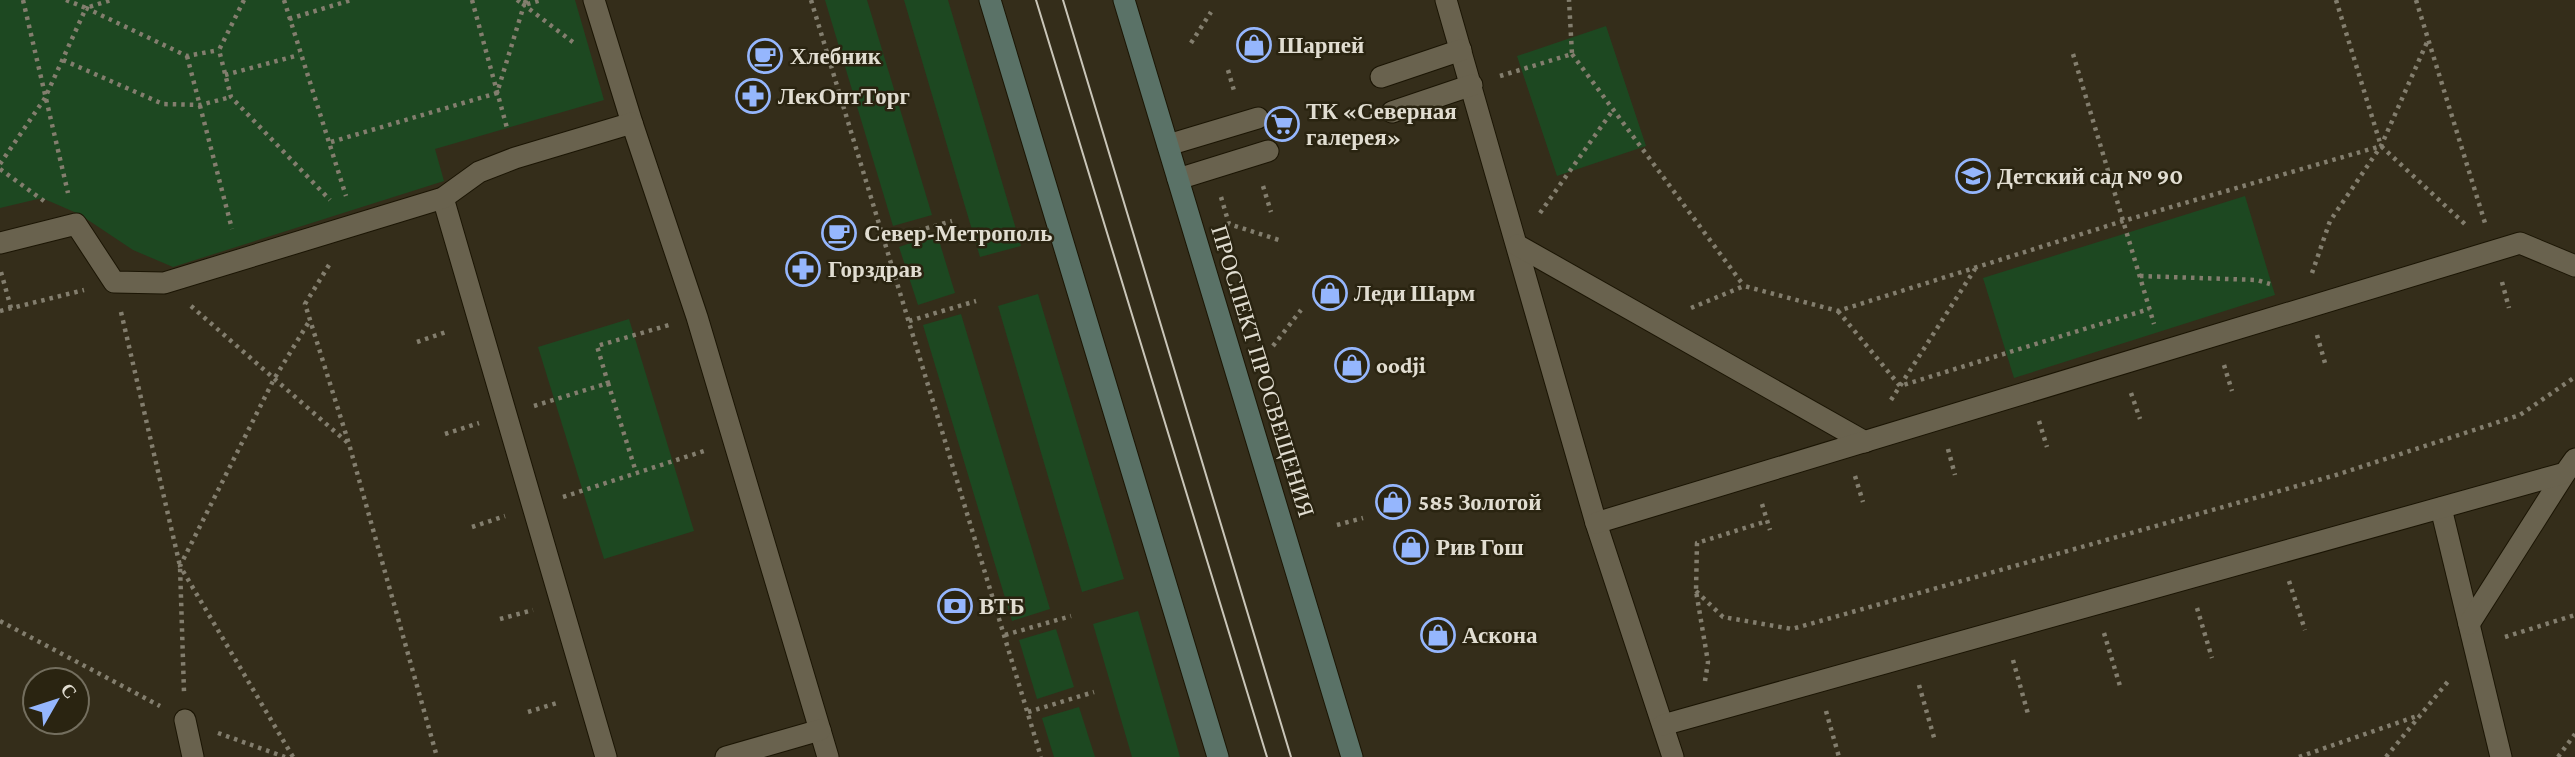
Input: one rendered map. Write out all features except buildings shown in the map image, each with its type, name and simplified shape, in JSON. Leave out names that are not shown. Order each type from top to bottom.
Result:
[{"type":"main road","points":[[990,0],[1218,757]]},
{"type":"main road","name":"ПРОСПЕКТ ПРОСВЕЩЕНИЯ","points":[[1124,0],[1352,757]]},
{"type":"lane","points":[[594,0],[697,317],[828,757]]},
{"type":"lane","points":[[1446,0],[1596,523],[1673,757]]},
{"type":"lane","points":[[1381,77],[1461,50]]},
{"type":"lane","points":[[1392,112],[1472,85]]},
{"type":"lane","points":[[1168,145],[1258,118]]},
{"type":"lane","points":[[0,243],[76,224],[114,282],[164,283],[443,198],[479,172],[515,158],[632,123]]},
{"type":"lane","points":[[1178,179],[1268,151]]},
{"type":"lane","points":[[443,198],[606,757]]},
{"type":"lane","points":[[1596,523],[2162,351],[2307,301],[2520,243],[2575,266]]},
{"type":"lane","points":[[1517,245],[1865,442]]},
{"type":"lane","points":[[1663,725],[2441,508],[2570,466]]},
{"type":"lane","points":[[2469,624],[2570,466]]},
{"type":"lane","points":[[2441,508],[2501,757]]},
{"type":"lane","points":[[185,720],[192,757]]},
{"type":"lane","points":[[726,757],[820,730]]},
{"type":"path","points":[[23,0],[76,224]]},
{"type":"path","points":[[66,0],[187,56],[219,50]]},
{"type":"path","points":[[76,224],[0,167],[46,98],[86,8],[111,0]]},
{"type":"path","points":[[244,0],[219,50],[231,97],[354,225]]},
{"type":"path","points":[[284,0],[299,55],[331,142],[354,225],[305,304],[349,444],[437,757]]},
{"type":"path","points":[[289,19],[351,0]]},
{"type":"path","points":[[472,0],[515,158]]},
{"type":"path","points":[[517,0],[542,0]]},
{"type":"path","points":[[811,0],[1041,757]]},
{"type":"path","points":[[1569,0],[1572,54],[1744,286]]},
{"type":"path","points":[[2336,0],[2381,146],[2493,251]]},
{"type":"path","points":[[2416,0],[2493,251]]},
{"type":"path","points":[[497,93],[525,2]]},
{"type":"path","points":[[525,2],[577,46]]},
{"type":"path","points":[[1191,43],[1211,12]]},
{"type":"path","points":[[2140,276],[2257,280],[2307,301],[2330,221],[2381,146],[2428,40]]},
{"type":"path","points":[[1472,85],[1572,54]]},
{"type":"path","points":[[2073,54],[2162,351]]},
{"type":"path","points":[[225,75],[299,55]]},
{"type":"path","points":[[187,56],[240,260]]},
{"type":"path","points":[[63,60],[163,104],[200,105],[231,97]]},
{"type":"path","points":[[331,142],[497,93]]},
{"type":"path","points":[[1517,245],[1613,110]]},
{"type":"path","points":[[1654,322],[1744,286],[1838,311],[2123,221],[2381,146]]},
{"type":"path","points":[[1262,182],[1270,212]]},
{"type":"path","points":[[884,240],[952,221]]},
{"type":"path","points":[[1229,224],[1279,240]]},
{"type":"path","points":[[0,268],[11,309]]},
{"type":"path","points":[[1865,442],[1975,268]]},
{"type":"path","points":[[0,311],[114,282],[180,566],[185,720]]},
{"type":"path","points":[[164,283],[349,444]]},
{"type":"path","points":[[909,321],[976,301]]},
{"type":"path","points":[[1900,386],[2149,309]]},
{"type":"path","points":[[1273,346],[1301,310]]},
{"type":"path","points":[[1838,311],[1900,386]]},
{"type":"path","points":[[636,472],[597,346],[697,317]]},
{"type":"path","points":[[180,566],[274,379],[310,320]]},
{"type":"path","points":[[1696,591],[1723,617],[1792,629],[2362,467],[2520,415],[2575,377]]},
{"type":"path","points":[[445,434],[608,383]]},
{"type":"path","points":[[472,527],[735,441]]},
{"type":"path","points":[[1337,526],[1363,518]]},
{"type":"path","points":[[1701,714],[1707,662],[1696,591],[1698,543],[1767,521]]},
{"type":"path","points":[[2280,553],[2305,630]]},
{"type":"path","points":[[180,566],[293,757]]},
{"type":"path","points":[[2188,578],[2213,658]]},
{"type":"path","points":[[2096,604],[2120,686]]},
{"type":"path","points":[[2386,757],[2475,647],[2575,615]]},
{"type":"path","points":[[1004,635],[1071,616]]},
{"type":"path","points":[[0,621],[115,680],[185,720],[285,757]]},
{"type":"path","points":[[2004,630],[2028,713]]},
{"type":"path","points":[[1910,656],[1935,741]]},
{"type":"path","points":[[1818,682],[1839,757]]},
{"type":"path","points":[[1028,712],[1094,692]]},
{"type":"path","points":[[2299,757],[2421,715]]},
{"type":"path","points":[[2558,757],[2575,734]]},
{"type":"green space","points":[[0,0],[575,0],[604,100],[435,149],[444,181],[173,267],[133,250],[79,214],[42,198],[0,208]]},
{"type":"green space","points":[[825,0],[867,0],[932,215],[893,226]]},
{"type":"green space","points":[[904,0],[948,0],[1021,246],[980,257]]},
{"type":"green space","points":[[1606,26],[1646,146],[1557,176],[1517,56]]},
{"type":"green space","points":[[2245,196],[2275,295],[2014,378],[1983,278]]},
{"type":"green space","points":[[937,234],[955,293],[918,305],[899,247]]},
{"type":"green space","points":[[1038,294],[1124,579],[1082,592],[998,306]]},
{"type":"green space","points":[[961,314],[1050,609],[1012,621],[923,325]]},
{"type":"green space","points":[[629,319],[694,531],[604,559],[538,347]]},
{"type":"green space","points":[[1138,611],[1180,757],[1132,757],[1093,624]]},
{"type":"green space","points":[[1056,629],[1074,687],[1037,699],[1019,640]]},
{"type":"green space","points":[[1079,707],[1095,757],[1054,757],[1042,718]]},
{"type":"tram line","points":[[1036,0],[1267,757]]},
{"type":"tram line","points":[[1063,0],[1291,757]]},
{"type":"place","name":"Шарпей","points":[[1254,45]]},
{"type":"place","name":"Хлебник","points":[[765,56]]},
{"type":"place","name":"ЛекОптТорг","points":[[753,96]]},
{"type":"place","name":"ТК «Северная галерея»","points":[[1282,124]]},
{"type":"place","name":"Детский сад № 90","points":[[1973,176]]},
{"type":"place","name":"Север-Метрополь","points":[[839,233]]},
{"type":"place","name":"Горздрав","points":[[803,269]]},
{"type":"place","name":"Леди Шарм","points":[[1330,293]]},
{"type":"place","name":"oodji","points":[[1352,365]]},
{"type":"place","name":"585 Золотой","points":[[1393,502]]},
{"type":"place","name":"Рив Гош","points":[[1411,547]]},
{"type":"place","name":"ВТБ","points":[[955,606]]},
{"type":"place","name":"Аскона","points":[[1438,635]]}]
